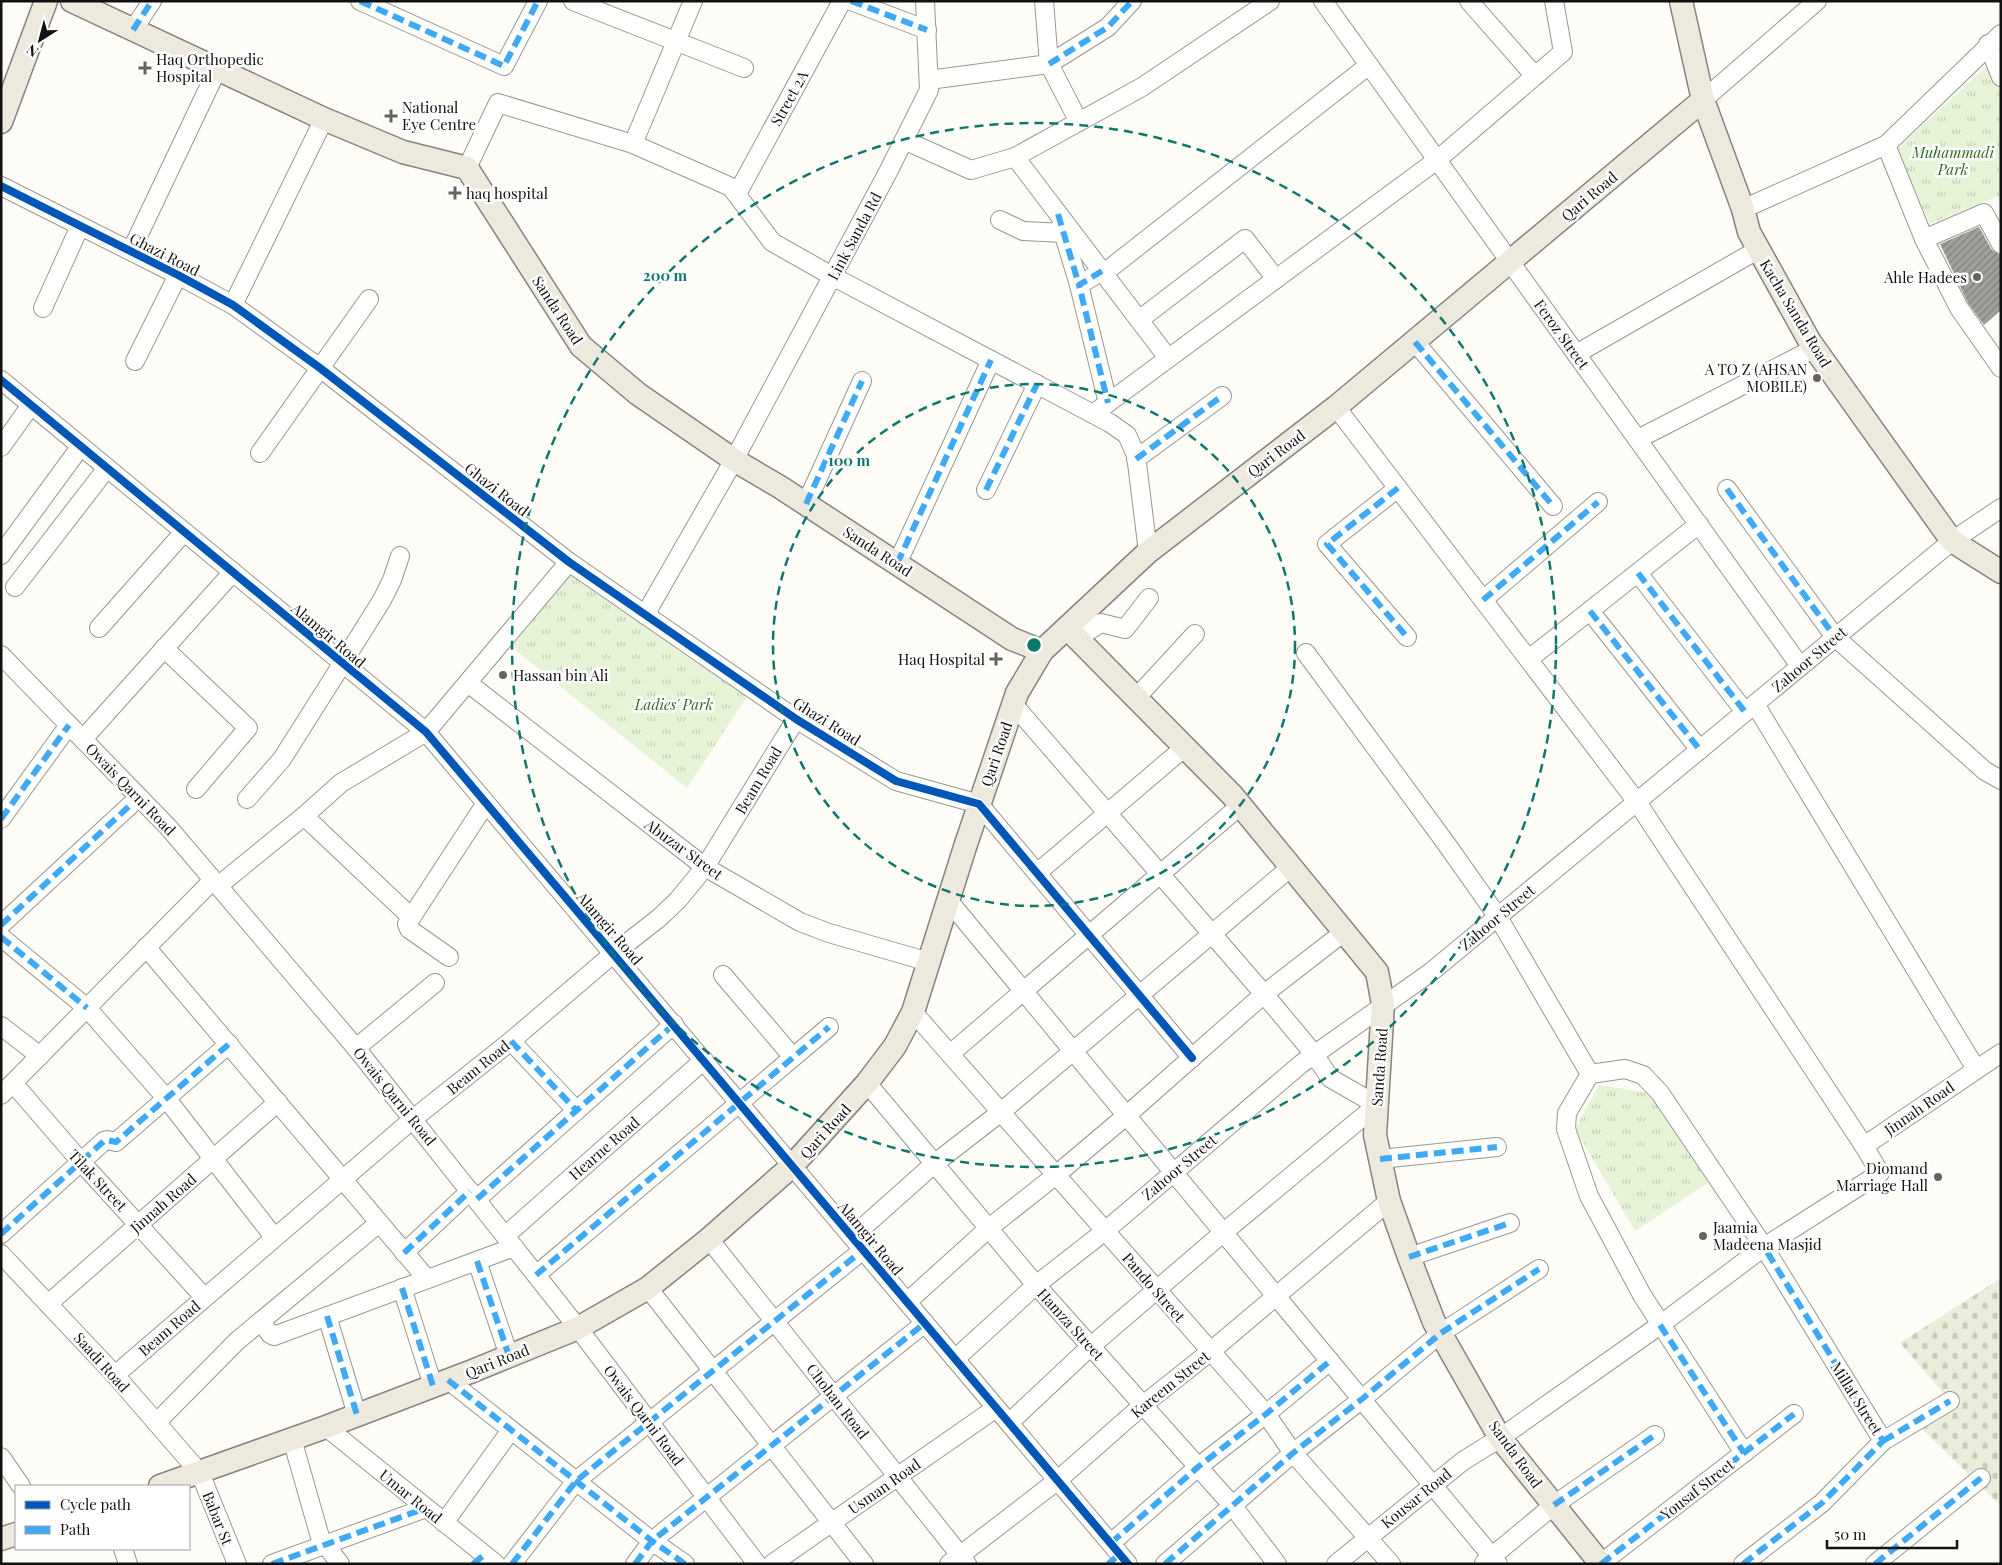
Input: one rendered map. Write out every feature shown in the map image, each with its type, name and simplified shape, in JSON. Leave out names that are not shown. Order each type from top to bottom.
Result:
[{"type":"main road","points":[[1,122],[46,1]]},
{"type":"main road","name":"Kacha Sanda Road","points":[[1681,1],[1703,100],[1743,209],[1749,232],[1815,348],[1952,541],[2001,572]]},
{"type":"main road","points":[[75,2],[324,119],[403,152],[467,168]]},
{"type":"main road","name":"Qari Road","points":[[163,1485],[326,1428],[578,1328],[648,1288],[709,1239],[792,1166],[867,1083],[895,1046],[913,1012],[948,900],[1014,704],[1018,693],[1042,651],[1072,633],[1148,552],[1336,407],[1703,100]]},
{"type":"main road","name":"Sanda Road","points":[[467,168],[581,346],[638,394],[734,460],[806,504],[1012,639],[1042,651]]},
{"type":"main road","name":"Sanda Road","points":[[1072,633],[1241,805],[1377,972],[1383,1004],[1375,1135],[1388,1201],[1409,1257],[1434,1322],[1500,1438],[1601,1564]]},
{"type":"main road","points":[[1,1539],[15,1534]]},
{"type":"street","points":[[132,30],[152,1]]},
{"type":"street","points":[[360,1],[504,66],[538,1]]},
{"type":"street","points":[[573,1],[744,68]]},
{"type":"street","points":[[633,144],[693,1]]},
{"type":"street","name":"Street 2A","points":[[737,194],[842,1]]},
{"type":"street","points":[[851,1],[926,30]]},
{"type":"street","name":"Link Sanda Rd","points":[[645,615],[734,460],[929,90],[925,1]]},
{"type":"street","points":[[1044,1],[1049,64],[1079,122]]},
{"type":"street","points":[[929,80],[1049,64],[1108,27],[1132,1]]},
{"type":"street","points":[[904,140],[971,170],[1014,157],[1142,87],[1270,1]]},
{"type":"street","name":"Feroz Street","points":[[1323,1],[1800,666]]},
{"type":"street","points":[[1468,1],[1535,76]]},
{"type":"street","points":[[1094,414],[1437,160],[1563,52],[1554,1]]},
{"type":"street","name":"Qari Road","points":[[1703,100],[1817,1]]},
{"type":"street","points":[[1995,39],[2001,77]]},
{"type":"street","points":[[1743,209],[1886,145],[1995,39]]},
{"type":"street","points":[[1079,285],[1103,272],[1369,65]]},
{"type":"street","points":[[131,251],[217,70]]},
{"type":"street","points":[[467,168],[498,103],[633,144],[731,187],[772,242],[832,276],[1094,414],[1127,435],[1136,459],[1148,552]]},
{"type":"street","points":[[233,305],[324,119]]},
{"type":"street","points":[[1886,145],[1924,239],[1958,308],[2001,368]]},
{"type":"street","points":[[1014,157],[1168,358]]},
{"type":"street","name":"Ghazi Road","points":[[1,186],[178,275],[233,305],[320,368],[569,562],[796,719],[896,781],[980,804]]},
{"type":"street","points":[[1058,214],[1079,285],[1108,403]]},
{"type":"street","points":[[1924,239],[1984,214],[2001,244]]},
{"type":"street","points":[[1000,220],[1024,231],[1064,233]]},
{"type":"street","points":[[43,308],[80,226]]},
{"type":"street","points":[[1140,320],[1245,239],[1276,279]]},
{"type":"street","points":[[1576,354],[1759,249]]},
{"type":"street","points":[[135,361],[178,275]]},
{"type":"street","points":[[260,453],[368,299]]},
{"type":"street","points":[[1415,342],[1552,506]]},
{"type":"street","points":[[1638,439],[1815,348]]},
{"type":"street","points":[[897,564],[991,360]]},
{"type":"street","name":"Alamgir Road","points":[[1,380],[426,732],[1058,1480],[1117,1556]]},
{"type":"street","points":[[806,504],[862,381]]},
{"type":"street","points":[[986,490],[1037,384]]},
{"type":"street","points":[[1136,459],[1222,396]]},
{"type":"street","points":[[1,447],[31,405]]},
{"type":"street","points":[[1336,407],[1637,802],[1864,1146]]},
{"type":"street","points":[[1,555],[80,446]]},
{"type":"street","points":[[15,587],[107,468]]},
{"type":"street","points":[[1398,488],[1327,544],[1406,637]]},
{"type":"street","points":[[1727,489],[1835,637],[1985,772],[2001,780]]},
{"type":"street","points":[[1483,600],[1598,502]]},
{"type":"street","name":"Zahoor Street","points":[[955,1359],[1036,1285],[1104,1231],[1314,1054],[1431,972],[1952,541],[2001,508]]},
{"type":"street","points":[[1528,659],[1699,524]]},
{"type":"street","points":[[99,628],[184,532]]},
{"type":"street","points":[[247,799],[282,759],[342,664],[382,600],[392,580],[400,556]]},
{"type":"street","points":[[7,1089],[146,947],[215,883],[304,816],[341,783],[426,732],[569,562]]},
{"type":"street","points":[[83,739],[233,572]]},
{"type":"street","points":[[1638,573],[1750,708],[1976,1069]]},
{"type":"street","points":[[1072,633],[1101,623],[1125,629],[1149,598]]},
{"type":"street","points":[[1590,611],[1700,750]]},
{"type":"street","points":[[1136,698],[1195,634]]},
{"type":"street","points":[[164,648],[248,728],[196,789]]},
{"type":"street","points":[[1306,654],[1498,917],[1590,1074],[1567,1114],[1566,1129],[1589,1196],[1660,1325],[1744,1453]]},
{"type":"street","name":"Owais Qarni Road","points":[[1,655],[169,828],[356,1048],[578,1328],[757,1564]]},
{"type":"street","name":"Abuzar Street","points":[[468,683],[705,868],[800,922],[829,933],[929,962]]},
{"type":"street","points":[[1009,1423],[1090,1346],[1377,1105],[1330,1078],[1314,1054],[1264,994],[1014,704]]},
{"type":"street","name":"Beam Road","points":[[115,1375],[413,1119],[659,918],[688,889],[705,868],[796,719]]},
{"type":"street","points":[[1,819],[69,725]]},
{"type":"street","points":[[1037,873],[1184,747]]},
{"type":"street","points":[[1,925],[139,797]]},
{"type":"street","points":[[449,957],[409,929],[407,924],[486,803]]},
{"type":"street","points":[[980,804],[1192,1058]]},
{"type":"street","points":[[950,1054],[1241,805]]},
{"type":"street","points":[[304,816],[410,917]]},
{"type":"street","points":[[512,1564],[576,1481],[775,1321],[858,1243],[934,1164],[1001,1112],[1291,867]]},
{"type":"street","points":[[948,900],[1362,1399],[1491,1561],[1554,1505],[1655,1436]]},
{"type":"street","points":[[907,1302],[989,1228],[1127,1115],[1264,994],[1344,932]]},
{"type":"street","points":[[1,937],[87,1008],[166,1098],[274,1237]]},
{"type":"street","points":[[146,947],[343,1178],[378,1223],[428,1279]]},
{"type":"street","points":[[723,975],[792,1056]]},
{"type":"street","points":[[356,1048],[436,983]]},
{"type":"street","name":"Pando Street","points":[[913,1012],[1266,1414],[1293,1453],[1391,1564]]},
{"type":"street","points":[[404,1253],[576,1110],[674,1024]]},
{"type":"street","points":[[1,1026],[40,1056]]},
{"type":"street","points":[[536,1275],[828,1026]]},
{"type":"street","points":[[511,1040],[576,1110]]},
{"type":"street","points":[[1,1234],[82,1163],[104,1141],[116,1142],[229,1044]]},
{"type":"street","name":"Jinnah Road","points":[[1864,1146],[2001,1053]]},
{"type":"street","name":"Hearne Road","points":[[510,1241],[704,1060]]},
{"type":"street","name":"Millat Street","points":[[1590,1074],[1625,1069],[1643,1075],[1660,1093],[1764,1247],[1883,1441],[1822,1503],[1743,1564]]},
{"type":"street","name":"Hamza Street","points":[[867,1083],[1036,1285],[1232,1505],[1277,1564]]},
{"type":"street","name":"Tilak Street","points":[[7,1089],[82,1163],[204,1297]]},
{"type":"street","name":"Jinnah Road","points":[[48,1304],[278,1102]]},
{"type":"street","name":"Kousar Road","points":[[1336,1564],[1463,1461],[1500,1438],[1660,1325],[1764,1247],[1880,1173],[1864,1146]]},
{"type":"street","points":[[1380,1159],[1497,1147]]},
{"type":"street","name":"Kareem Street","points":[[959,1561],[1058,1480],[1143,1405],[1211,1351],[1388,1201]]},
{"type":"street","points":[[156,1423],[237,1341],[378,1223]]},
{"type":"street","points":[[1409,1257],[1510,1223]]},
{"type":"street","name":"Chohan Road","points":[[709,1239],[898,1476],[959,1561]]},
{"type":"street","points":[[261,1321],[270,1334],[274,1336],[477,1261],[510,1241]]},
{"type":"street","name":"Saadi Road","points":[[1,1254],[115,1375],[200,1473]]},
{"type":"street","points":[[477,1261],[509,1356]]},
{"type":"street","points":[[1165,1564],[1293,1453],[1362,1399],[1441,1333],[1539,1269]]},
{"type":"street","points":[[402,1288],[440,1383],[511,1430],[652,1541],[685,1564]]},
{"type":"street","points":[[648,1288],[864,1564]]},
{"type":"street","points":[[327,1316],[357,1415]]},
{"type":"street","points":[[635,1564],[652,1541],[925,1323]]},
{"type":"street","points":[[1117,1556],[1198,1467],[1330,1361]]},
{"type":"street","points":[[1883,1441],[1950,1401]]},
{"type":"street","name":"Usman Road","points":[[772,1564],[996,1408]]},
{"type":"street","name":"Yousaf Street","points":[[1601,1564],[1794,1414]]},
{"type":"street","name":"Umar Road","points":[[326,1428],[444,1523],[484,1561]]},
{"type":"street","points":[[444,1523],[511,1430]]},
{"type":"street","points":[[292,1439],[320,1537],[340,1564]]},
{"type":"street","points":[[1,1457],[20,1485]]},
{"type":"street","name":"Babar St","points":[[200,1473],[237,1564]]},
{"type":"street","points":[[1875,1564],[1981,1478]]},
{"type":"street","points":[[272,1564],[426,1508]]},
{"type":"street","points":[[122,1550],[128,1564]]},
{"type":"green space","name":"Muhammadi Park","points":[[1989,64],[2001,95],[2001,195],[1930,224],[1897,149]]},
{"type":"green space","name":"Ladies' Park","points":[[569,562],[752,689],[687,788],[504,641]]},
{"type":"green space","points":[[1599,1085],[1649,1093],[1709,1182],[1635,1231],[1575,1129]]},
{"type":"green space","points":[[2001,1278],[2001,1506],[1915,1422],[1950,1401],[1900,1343]]},
{"type":"building","name":"Ahle Hadees","points":[[1979,227],[1992,250],[2001,255],[2001,310],[1984,325],[1968,303],[1940,244]]},
{"type":"marked path","points":[[133,30],[152,1]]},
{"type":"marked path","points":[[360,1],[504,66],[538,1]]},
{"type":"marked path","points":[[851,1],[927,30]]},
{"type":"marked path","points":[[1049,64],[1108,27],[1132,1]]},
{"type":"marked path","points":[[1058,214],[1079,285]]},
{"type":"marked path","points":[[1102,271],[1079,285],[1108,403]]},
{"type":"marked path","points":[[1415,342],[1553,506]]},
{"type":"marked path","points":[[897,564],[991,360]]},
{"type":"marked path","points":[[806,504],[862,381]]},
{"type":"marked path","points":[[986,490],[1037,384]]},
{"type":"marked path","points":[[1136,459],[1222,396]]},
{"type":"marked path","points":[[1398,488],[1327,544],[1407,637]]},
{"type":"marked path","points":[[1727,489],[1835,637]]},
{"type":"marked path","points":[[1483,600],[1598,502]]},
{"type":"marked path","points":[[1638,573],[1745,712]]},
{"type":"marked path","points":[[1590,611],[1700,750]]},
{"type":"marked path","points":[[1,819],[69,725]]},
{"type":"marked path","points":[[1,925],[139,797]]},
{"type":"marked path","points":[[1,937],[87,1008]]},
{"type":"marked path","points":[[477,1199],[674,1024]]},
{"type":"marked path","points":[[536,1275],[829,1027]]},
{"type":"marked path","points":[[511,1041],[576,1110]]},
{"type":"marked path","points":[[1,1234],[104,1141],[116,1142],[229,1044]]},
{"type":"marked path","points":[[1380,1159],[1497,1147]]},
{"type":"marked path","points":[[404,1253],[470,1191]]},
{"type":"marked path","points":[[1409,1257],[1510,1223]]},
{"type":"marked path","points":[[1743,1564],[1822,1503],[1883,1441],[1764,1247]]},
{"type":"marked path","points":[[512,1564],[576,1481],[863,1250]]},
{"type":"marked path","points":[[477,1261],[509,1356]]},
{"type":"marked path","points":[[1165,1564],[1293,1453],[1362,1399],[1441,1333],[1539,1269]]},
{"type":"marked path","points":[[402,1288],[433,1386]]},
{"type":"marked path","points":[[327,1316],[357,1415]]},
{"type":"marked path","points":[[635,1564],[652,1541],[925,1323]]},
{"type":"marked path","points":[[1660,1325],[1744,1453]]},
{"type":"marked path","points":[[1111,1543],[1198,1467],[1330,1361]]},
{"type":"marked path","points":[[448,1380],[652,1541],[685,1564]]},
{"type":"marked path","points":[[1883,1441],[1950,1401]]},
{"type":"marked path","points":[[1601,1564],[1794,1414]]},
{"type":"marked path","points":[[1554,1505],[1655,1435]]},
{"type":"marked path","points":[[1875,1564],[1981,1478]]},
{"type":"marked path","points":[[272,1564],[426,1508]]},
{"type":"marked path","points":[[1108,1564],[1120,1554]]},
{"type":"marked path","points":[[473,1564],[484,1555]]},
{"type":"cycle path","points":[[1,186],[178,275],[233,305],[320,368],[569,562],[796,719],[896,781],[979,804],[1192,1058]]},
{"type":"cycle path","points":[[1,380],[426,732],[1128,1564]]},
{"type":"place","name":"Haq Orthopedic Hospital","points":[[145,68]]},
{"type":"place","name":"National Eye Centre","points":[[391,116]]},
{"type":"place","name":"haq hospital","points":[[455,193]]},
{"type":"place","name":"Ahle Hadees","points":[[1977,277]]},
{"type":"place","name":"A TO Z (AHSAN MOBILE)","points":[[1817,378]]},
{"type":"place","name":"Haq Hospital","points":[[996,659]]},
{"type":"place","name":"Hassan bin Ali","points":[[503,675]]},
{"type":"place","name":"Diomand Marriage Hall","points":[[1938,1177]]},
{"type":"place","name":"Jaamia Madeena Masjid","points":[[1703,1236]]}]
